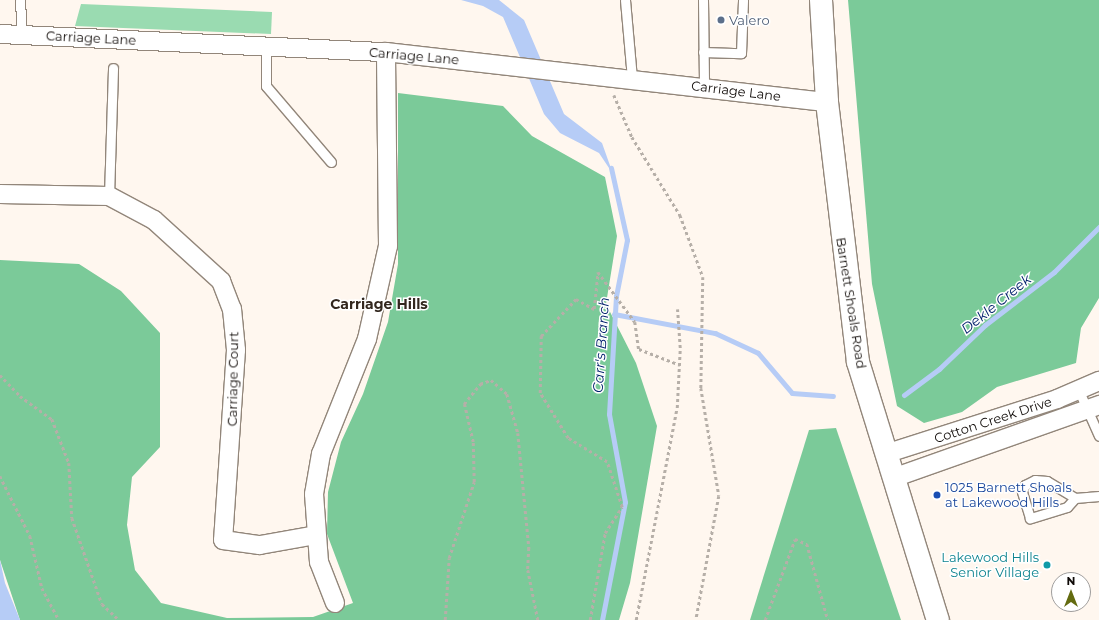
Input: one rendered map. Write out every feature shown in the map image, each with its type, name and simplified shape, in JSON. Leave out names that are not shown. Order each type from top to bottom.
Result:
[{"type":"main road","name":"Barnett Shoals Road","points":[[821,0],[827,102],[858,362],[885,454],[938,620]]},
{"type":"street","name":"Carriage Lane","points":[[0,34],[386,52],[827,102]]},
{"type":"street","points":[[335,603],[319,562],[314,494],[321,454],[367,339],[388,246],[386,52]]},
{"type":"street","name":"Carriage Court","points":[[0,194],[109,196],[154,220],[189,249],[222,281],[232,309],[236,350],[223,540],[260,545],[316,535]]},
{"type":"street","name":"Cotton Creek Drive","points":[[885,454],[1079,391],[1099,381]]},
{"type":"street","name":"Cotton Creek Drive","points":[[893,478],[1093,408]]},
{"type":"lane","points":[[20,0],[22,35]]},
{"type":"lane","points":[[624,78],[625,0]]},
{"type":"lane","points":[[703,0],[704,88]]},
{"type":"lane","points":[[703,52],[741,53],[743,0]]},
{"type":"lane","points":[[266,46],[266,86],[331,162]]},
{"type":"lane","points":[[109,196],[113,68]]},
{"type":"lane","points":[[1079,391],[1093,408],[1099,436]]},
{"type":"lane","points":[[1075,498],[1067,507],[1030,518],[1022,491],[1025,485],[1035,480],[1047,481],[1075,498],[1099,496]]},
{"type":"path","points":[[624,78],[614,95],[632,137],[680,214],[691,239],[703,277],[700,366],[719,496],[696,620]]},
{"type":"path","points":[[590,620],[605,533],[622,507],[607,462],[568,438],[540,393],[541,336],[576,299],[594,309],[598,272],[636,322],[639,349],[680,365]]},
{"type":"path","points":[[636,620],[677,408],[680,365],[677,309]]},
{"type":"path","points":[[0,375],[20,396],[52,419],[69,463],[72,518],[102,604],[119,620]]},
{"type":"path","points":[[445,620],[449,558],[474,482],[473,442],[464,404],[480,384],[491,380],[507,394],[518,432],[529,541],[528,570],[538,620]]},
{"type":"path","points":[[0,476],[30,536],[42,588],[59,620]]},
{"type":"path","points":[[765,620],[795,539],[808,544],[828,620]]},
{"type":"green space","points":[[848,0],[1099,0],[1099,298],[1081,328],[1076,363],[997,387],[962,412],[924,423],[897,406],[872,284]]},
{"type":"green space","points":[[81,4],[272,12],[271,34],[75,26]]},
{"type":"green space","points":[[398,93],[503,106],[532,136],[605,177],[617,236],[606,304],[636,363],[657,426],[630,583],[619,620],[20,620],[0,560],[0,260],[79,264],[121,291],[160,333],[160,447],[132,477],[127,525],[135,570],[161,603],[227,618],[313,617],[353,603],[327,534],[328,492],[341,442],[363,394],[388,322],[398,264]]},
{"type":"green space","points":[[836,428],[901,620],[750,620],[809,430]]},
{"type":"water","points":[[461,0],[499,0],[524,20],[564,114],[602,143],[613,174],[599,153],[560,133],[544,114],[503,17],[483,6]]},
{"type":"water","points":[[0,560],[5,583],[20,620],[0,620]]},
{"type":"waterway","name":"Carr's Branch","points":[[602,620],[625,502],[609,414],[616,296],[627,240],[611,168]]},
{"type":"waterway","name":"Dekle Creek","points":[[904,395],[939,369],[985,325],[1054,272],[1099,227]]},
{"type":"waterway","points":[[614,314],[715,333],[758,353],[792,393],[833,396]]},
{"type":"place","name":"Valero","points":[[721,20]]},
{"type":"place","name":"1025 Barnett Shoals at Lakewood Hills","points":[[937,495]]},
{"type":"place","name":"Lakewood Hills Senior Village","points":[[1047,565]]},
{"type":"district","name":"Carriage Hills","points":[[379,304]]}]
